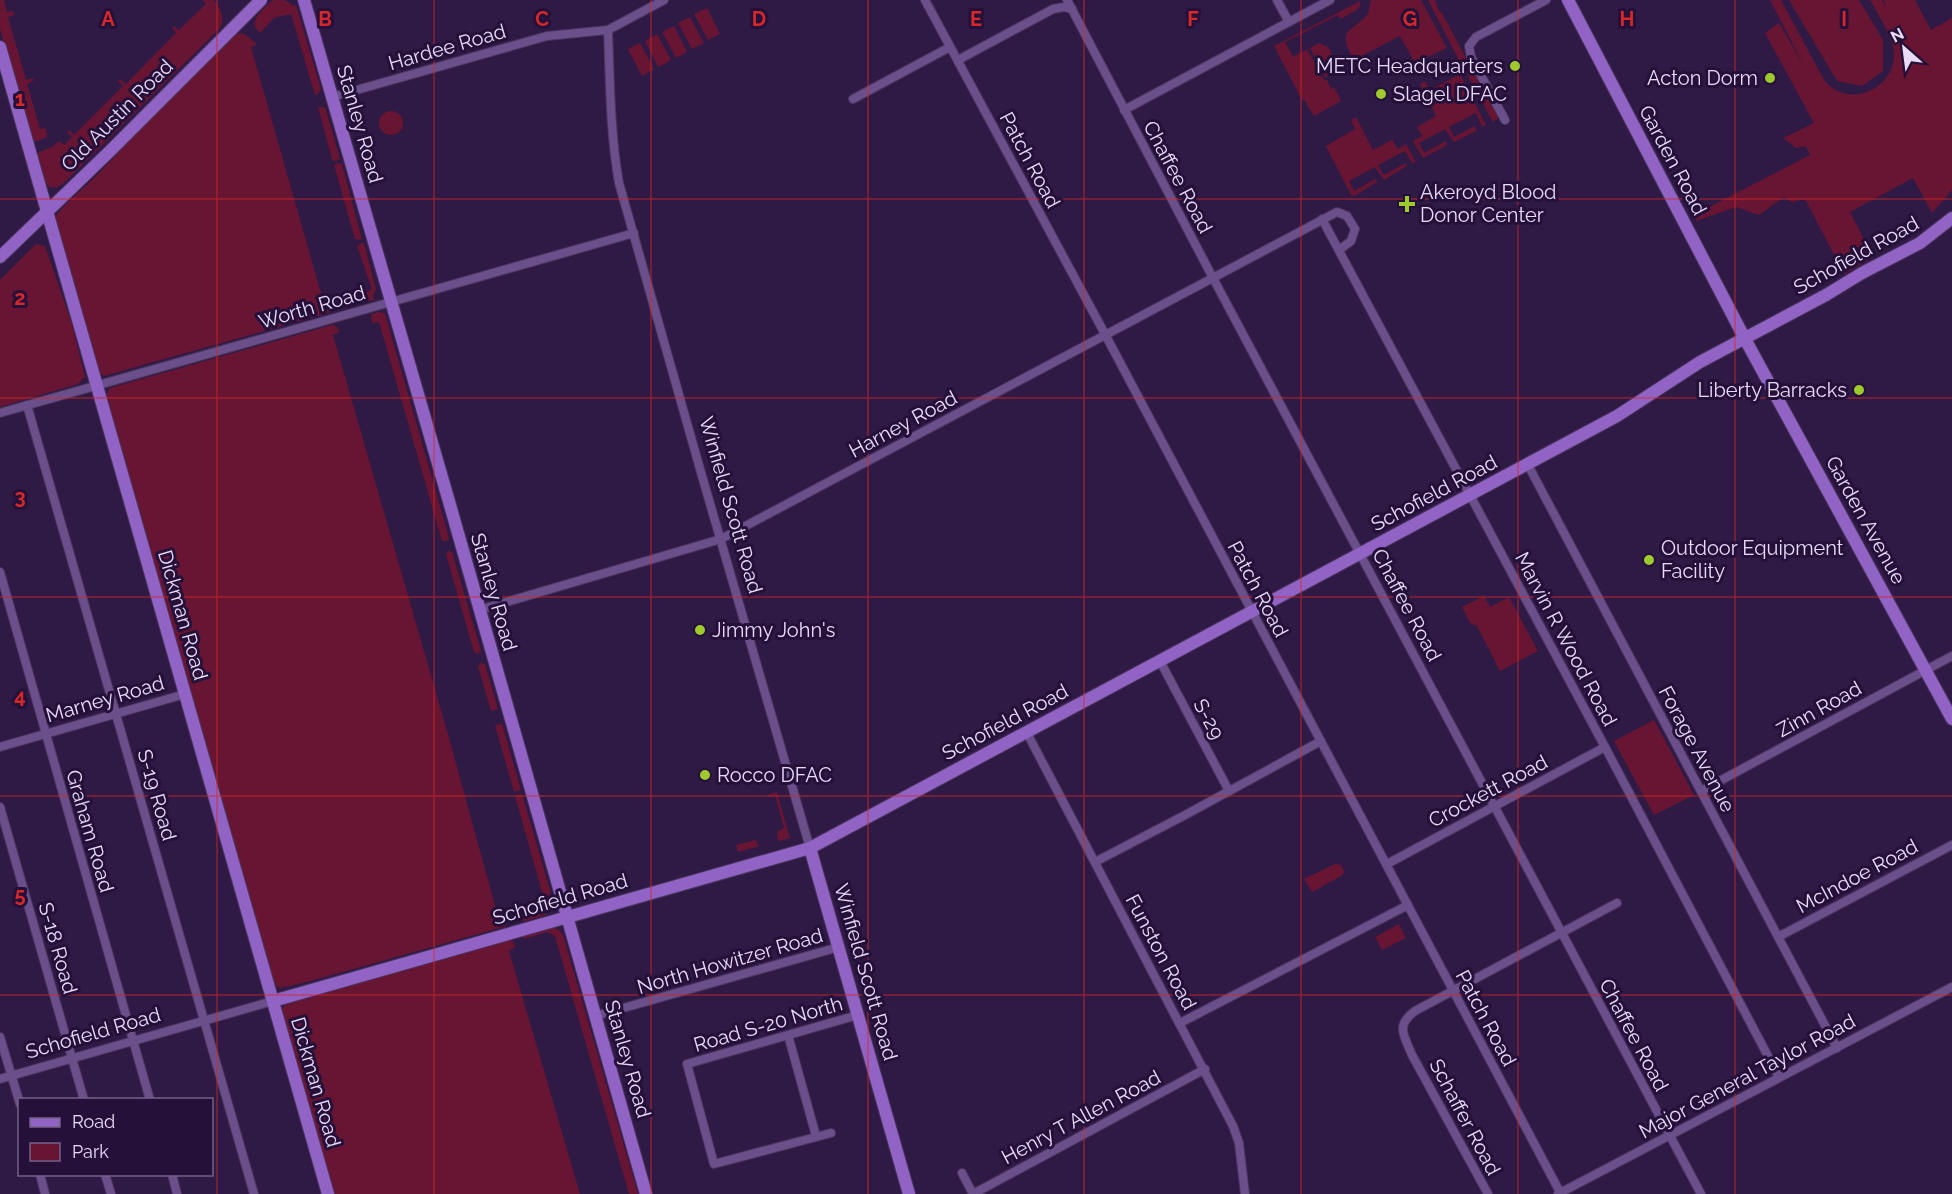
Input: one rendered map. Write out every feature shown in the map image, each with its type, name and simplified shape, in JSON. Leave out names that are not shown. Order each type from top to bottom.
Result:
[{"type":"street","name":"Old Austin Road","points":[[0,257],[261,0]]},
{"type":"street","points":[[608,30],[664,0]]},
{"type":"street","name":"Patch Road","points":[[925,0],[1106,336],[1560,1194]]},
{"type":"street","name":"Chaffee Road","points":[[1067,0],[1701,1194]]},
{"type":"street","points":[[1277,0],[1288,22]]},
{"type":"street","points":[[1124,110],[1330,0]]},
{"type":"street","points":[[1505,120],[1471,57],[1469,46],[1476,37],[1546,0]]},
{"type":"street","name":"Garden Road","points":[[1568,0],[1745,339]]},
{"type":"street","name":"Stanley Road","points":[[305,1],[646,1194]]},
{"type":"street","points":[[958,60],[1053,9],[1064,7],[1072,9]]},
{"type":"street","name":"Hardee Road","points":[[332,98],[547,36],[608,30]]},
{"type":"street","name":"Winfield Scott Road","points":[[608,30],[614,156],[619,183],[909,1194]]},
{"type":"street","name":"Dickman Road","points":[[0,47],[328,1194]]},
{"type":"street","points":[[853,99],[951,47]]},
{"type":"street","points":[[1322,219],[1337,212],[1343,213],[1351,221],[1355,229],[1354,236],[1339,250]]},
{"type":"street","name":"Harney Road","points":[[479,610],[721,539],[1322,219]]},
{"type":"street","name":"Marvin R Wood Road","points":[[1322,219],[1779,1077]]},
{"type":"street","name":"Schofield Road","points":[[0,1079],[810,848],[1617,416],[1700,362],[1920,243],[1952,219]]},
{"type":"street","name":"Worth Road","points":[[0,413],[633,233]]},
{"type":"street","name":"Garden Avenue","points":[[1745,339],[1952,720]]},
{"type":"street","name":"S-19 Road","points":[[27,405],[254,1194]]},
{"type":"street","name":"Forage Avenue","points":[[1527,465],[1837,1048]]},
{"type":"street","name":"Graham Road","points":[[0,572],[149,1098]]},
{"type":"street","name":"Zinn Road","points":[[1701,791],[1952,656]]},
{"type":"street","name":"S-29","points":[[1160,661],[1229,791]]},
{"type":"street","name":"Marney Road","points":[[0,747],[185,694]]},
{"type":"street","name":"Funston Road","points":[[1027,732],[1205,1070],[1239,1143],[1245,1194]]},
{"type":"street","points":[[1095,862],[1321,741]]},
{"type":"street","name":"Crockett Road","points":[[1386,864],[1605,747]]},
{"type":"street","name":"S-18 Road","points":[[0,807],[83,1098]]},
{"type":"street","name":"McIndoe Road","points":[[1778,937],[1952,845]]},
{"type":"street","points":[[1453,991],[1617,903]]},
{"type":"street","points":[[1180,1023],[1408,906]]},
{"type":"street","name":"North Howitzer Road","points":[[595,1016],[839,947]]},
{"type":"street","name":"Major General Taylor Road","points":[[1560,1194],[1952,987]]},
{"type":"street","name":"Schaffer Road","points":[[1453,991],[1415,1011],[1404,1020],[1403,1034],[1412,1055],[1488,1194]]},
{"type":"street","name":"Road S-20 North","points":[[816,1136],[714,1164],[687,1064],[858,1016]]},
{"type":"street","points":[[788,1035],[816,1136],[831,1133]]},
{"type":"street","points":[[0,1037],[18,1098]]},
{"type":"street","name":"Henry T Allen Road","points":[[973,1194],[1205,1070]]},
{"type":"street","points":[[962,1173],[973,1194]]},
{"type":"street","points":[[40,1176],[45,1194]]},
{"type":"street","points":[[106,1176],[111,1194]]},
{"type":"street","points":[[172,1176],[177,1194]]},
{"type":"green space","points":[[0,0],[4,0],[7,12],[13,11],[15,15],[8,17],[26,80],[33,78],[33,81],[27,84],[40,129],[46,128],[47,137],[38,141],[34,141],[30,135],[0,29]]},
{"type":"green space","points":[[203,0],[214,0],[222,13],[220,28],[66,181],[55,188],[47,185],[37,158],[39,152],[52,147],[59,141],[64,145],[72,137],[67,132],[69,130],[74,135],[123,86],[118,81],[120,79],[126,84],[176,33],[172,28],[174,26],[179,30],[206,4]]},
{"type":"green space","points":[[273,0],[285,0],[296,5],[321,89],[318,94],[315,95],[291,14],[274,18],[260,33],[256,29],[258,15]]},
{"type":"green space","points":[[1371,0],[1421,0],[1447,48],[1415,63],[1400,36],[1354,60],[1346,37],[1348,32],[1368,14]]},
{"type":"green space","points":[[1428,0],[1435,0],[1470,66],[1464,70]]},
{"type":"green space","points":[[1770,0],[1781,0],[1823,78],[1827,84],[1842,93],[1864,93],[1874,89],[1883,82],[1893,63],[1894,51],[1891,39],[1870,0],[1882,0],[1886,7],[1884,0],[1915,0],[1931,30],[1952,18],[1952,190],[1932,213],[1913,178],[1850,212],[1873,257],[1844,274],[1805,199],[1792,202],[1784,197],[1759,215],[1736,207],[1696,221],[1695,217],[1713,205],[1810,155],[1806,146],[1796,148],[1783,138],[1814,123],[1765,33],[1779,23],[1804,66]]},
{"type":"green space","points":[[1789,0],[1859,0],[1883,40],[1883,71],[1862,86],[1837,81]]},
{"type":"green space","points":[[1360,1],[1357,10],[1340,19],[1338,15],[1285,42],[1293,57],[1307,49],[1324,80],[1327,80],[1331,89],[1334,87],[1341,101],[1314,116],[1302,100],[1274,46]]},
{"type":"green space","points":[[707,8],[720,34],[708,40],[694,14]]},
{"type":"green space","points":[[690,17],[704,43],[692,49],[678,23]]},
{"type":"green space","points":[[674,26],[687,52],[676,58],[662,32]]},
{"type":"green space","points":[[243,33],[257,44],[251,47],[324,304],[331,303],[333,310],[104,376],[97,372],[54,219],[230,39],[236,34]]},
{"type":"green space","points":[[657,34],[671,60],[658,67],[645,41]]},
{"type":"green space","points":[[640,43],[654,69],[642,76],[628,49]]},
{"type":"green space","points":[[1319,43],[1328,47],[1339,68],[1327,74],[1327,78],[1310,48]]},
{"type":"green space","points":[[1472,69],[1499,117],[1493,122],[1466,72]]},
{"type":"green space","points":[[1460,74],[1486,125],[1482,127],[1476,113],[1449,127],[1454,137],[1475,126],[1476,131],[1454,142],[1445,129],[1419,143],[1424,153],[1446,141],[1447,145],[1423,158],[1413,141],[1422,136],[1417,127],[1436,116],[1420,84],[1425,81],[1430,90]]},
{"type":"green space","points":[[318,107],[324,107],[326,110],[339,160],[333,161],[332,159]]},
{"type":"green space","points":[[391,111],[399,115],[403,123],[399,131],[391,135],[383,131],[379,123],[383,115]]},
{"type":"green space","points":[[1356,117],[1373,150],[1392,140],[1398,149],[1406,144],[1416,162],[1412,163],[1405,151],[1378,165],[1384,175],[1406,163],[1407,166],[1384,180],[1375,167],[1349,181],[1354,191],[1375,179],[1377,182],[1354,196],[1351,195],[1326,146],[1355,129],[1351,120]]},
{"type":"green space","points":[[342,164],[362,240],[355,239],[334,165]]},
{"type":"green space","points":[[364,243],[376,289],[374,300],[368,301],[364,294],[372,289],[357,246]]},
{"type":"green space","points":[[36,244],[45,246],[71,321],[85,377],[78,384],[0,407],[0,280]]},
{"type":"green space","points":[[377,312],[384,313],[386,317],[449,538],[447,541],[442,541],[379,322],[372,323],[371,315]]},
{"type":"green space","points":[[335,325],[340,332],[333,335],[499,920],[508,917],[506,926],[503,927],[280,988],[273,983],[104,399],[110,388]]},
{"type":"green space","points":[[448,551],[452,552],[481,651],[478,654],[474,652],[446,554]]},
{"type":"green space","points":[[1484,596],[1490,607],[1509,597],[1538,651],[1500,671],[1477,626],[1470,623],[1462,607]]},
{"type":"green space","points":[[481,663],[485,664],[498,709],[491,711],[478,666]]},
{"type":"green space","points":[[1654,720],[1694,795],[1654,815],[1614,741]]},
{"type":"green space","points":[[502,724],[521,790],[514,792],[495,725]]},
{"type":"green space","points":[[777,792],[790,838],[738,852],[736,845],[755,840],[759,846],[778,841],[777,832],[784,828],[775,795],[769,797],[768,795]]},
{"type":"green space","points":[[522,794],[550,890],[551,904],[546,906],[515,796]]},
{"type":"green space","points":[[1337,863],[1345,872],[1343,875],[1312,892],[1304,879]]},
{"type":"green space","points":[[538,908],[538,910],[545,908],[546,915],[525,921],[519,920],[518,914]]},
{"type":"green space","points":[[1399,924],[1406,938],[1382,950],[1375,937]]},
{"type":"green space","points":[[552,927],[563,935],[638,1194],[629,1194],[555,936],[547,932],[524,939],[522,937]]},
{"type":"green space","points":[[512,939],[515,947],[509,951],[580,1194],[333,1194],[281,1010],[287,1003]]},
{"type":"place","name":"METC Headquarters","points":[[1515,66]]},
{"type":"place","name":"Acton Dorm","points":[[1770,78]]},
{"type":"place","name":"Slagel DFAC","points":[[1381,94]]},
{"type":"place","name":"Akeroyd Blood Donor Center","points":[[1407,204]]},
{"type":"place","name":"Liberty Barracks","points":[[1859,390]]},
{"type":"place","name":"Outdoor Equipment Facility","points":[[1649,560]]},
{"type":"place","name":"Jimmy John's","points":[[700,630]]},
{"type":"place","name":"Rocco DFAC","points":[[705,775]]}]
